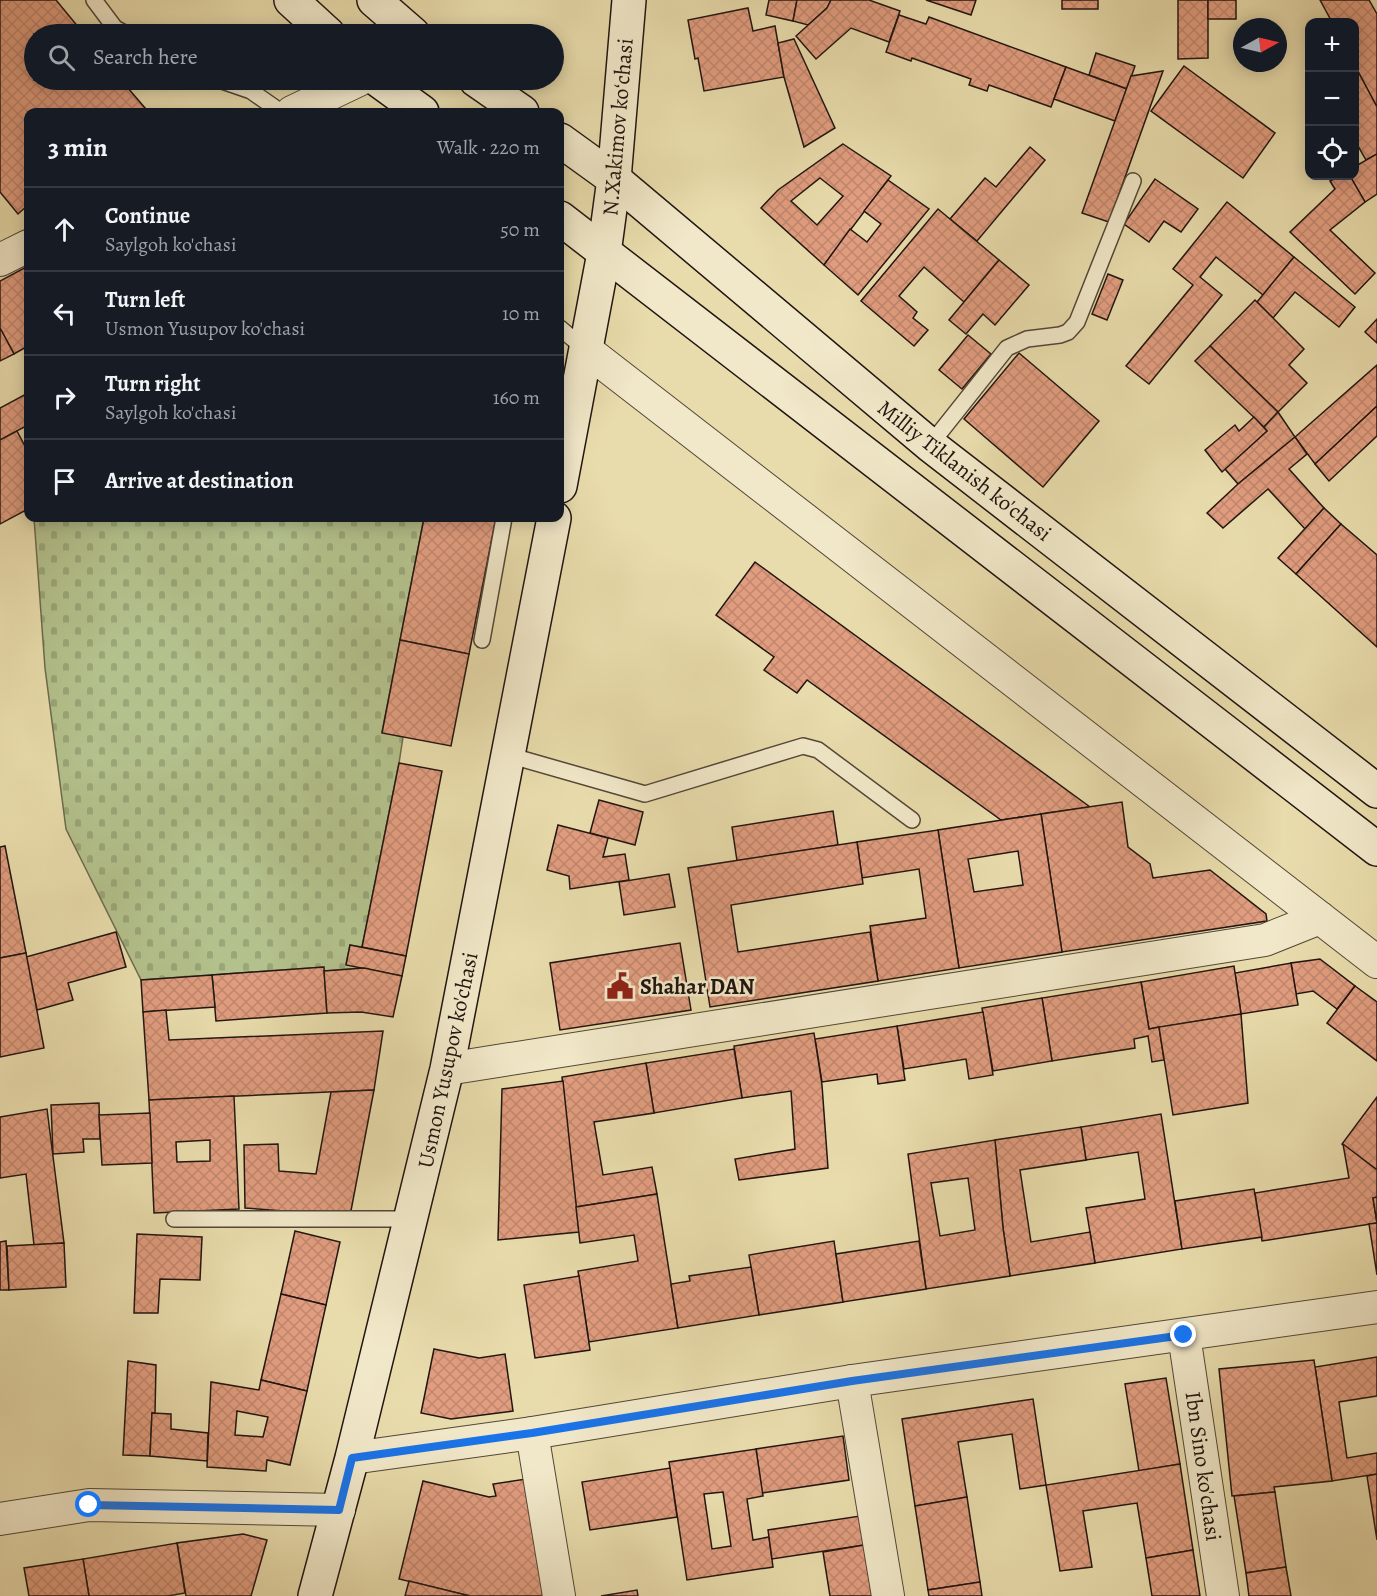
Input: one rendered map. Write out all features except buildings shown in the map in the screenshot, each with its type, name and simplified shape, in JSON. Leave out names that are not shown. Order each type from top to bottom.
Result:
[{"type":"main road","points":[[291,0],[317,24]]},
{"type":"main road","points":[[374,0],[402,24]]},
{"type":"main road","name":"N.Xakimov koʻchasi","points":[[604,253],[614,179],[629,0]]},
{"type":"main road","points":[[392,90],[416,108]]},
{"type":"main road","points":[[490,90],[516,108]]},
{"type":"main road","name":"Milliy Tiklanish ko'chasi","points":[[564,143],[614,179],[930,445],[1377,790]]},
{"type":"main road","points":[[564,221],[1377,849]]},
{"type":"main road","points":[[564,465],[604,253]]},
{"type":"main road","name":"Usmon Yusupov ko'chasi","points":[[315,1596],[339,1510],[447,1069],[553,522]]},
{"type":"street","points":[[300,108],[339,90]]},
{"type":"street","points":[[0,260],[24,248]]},
{"type":"street","points":[[586,350],[1377,962]]},
{"type":"street","points":[[447,1069],[1265,940],[1320,918]]},
{"type":"street","points":[[352,1458],[532,1433],[852,1381],[1377,1307]]},
{"type":"street","name":"Ibn Sino ko'chasi","points":[[1184,1335],[1223,1596]]},
{"type":"street","points":[[852,1381],[888,1596]]},
{"type":"street","points":[[532,1433],[559,1596]]},
{"type":"street","points":[[0,1519],[89,1505],[339,1510]]},
{"type":"lane","points":[[94,0],[112,24]]},
{"type":"lane","points":[[248,90],[275,108]]},
{"type":"lane","points":[[930,445],[1007,348],[1027,339],[1060,335],[1068,332],[1077,322],[1133,181]]},
{"type":"lane","points":[[564,331],[586,350]]},
{"type":"lane","points":[[482,640],[503,522]]},
{"type":"lane","points":[[508,755],[645,794],[803,746],[818,750],[912,820]]},
{"type":"lane","points":[[174,1219],[411,1219]]},
{"type":"green space","points":[[34,522],[423,522],[382,732],[403,737],[399,763],[362,947],[350,945],[346,964],[364,968],[324,971],[323,967],[141,980],[66,829],[45,668]]},
{"type":"place","name":"Shahar DAN","points":[[620,986]]},
{"type":"route","points":[[89,1505],[339,1510],[352,1458],[532,1433],[852,1381],[1184,1335]]}]
